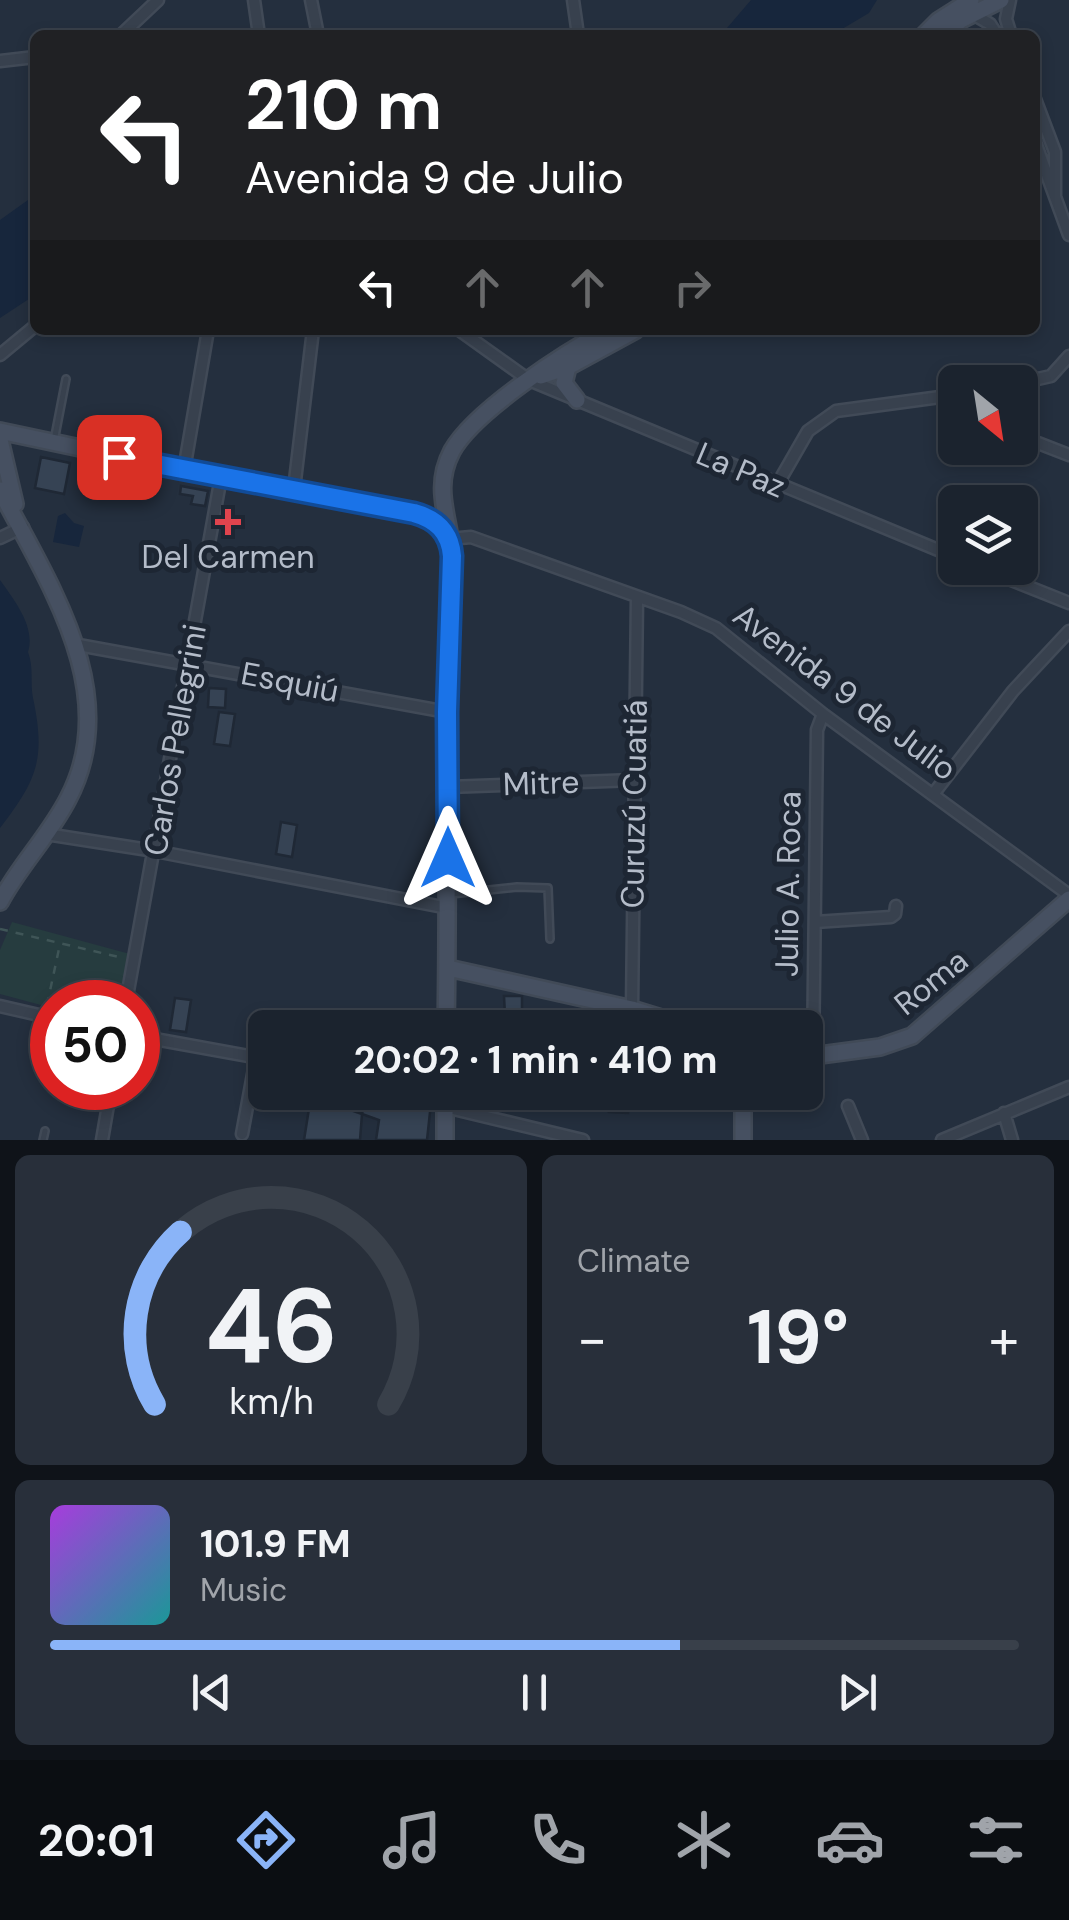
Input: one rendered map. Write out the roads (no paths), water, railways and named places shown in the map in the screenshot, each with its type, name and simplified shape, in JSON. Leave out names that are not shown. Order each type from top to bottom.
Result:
[{"type":"main road","points":[[929,30],[938,21],[971,7],[1000,0]]},
{"type":"main road","points":[[947,30],[971,7]]},
{"type":"main road","points":[[447,1010],[451,546],[442,493],[447,467],[456,446],[529,380],[562,355],[611,335]]},
{"type":"main road","points":[[529,380],[568,366],[613,335]]},
{"type":"main road","points":[[568,366],[564,383],[577,400]]},
{"type":"main road","points":[[0,430],[54,444],[414,513],[438,523],[451,546]]},
{"type":"main road","points":[[0,440],[22,527]]},
{"type":"main road","points":[[0,490],[22,527],[73,644],[87,692],[88,732],[73,788],[0,902]]},
{"type":"main road","points":[[414,513],[430,508],[442,493]]},
{"type":"main road","name":"Roma","points":[[823,1054],[880,1047],[912,1036],[1069,897]]},
{"type":"main road","points":[[448,968],[645,1010]]},
{"type":"main road","points":[[445,1110],[445,1140]]},
{"type":"main road","points":[[743,1110],[743,1140]]},
{"type":"street","points":[[126,30],[158,0]]},
{"type":"street","points":[[254,0],[258,30]]},
{"type":"street","points":[[312,0],[317,30]]},
{"type":"street","points":[[573,0],[577,30]]},
{"type":"street","points":[[1009,30],[1006,20],[1010,0]]},
{"type":"street","points":[[971,7],[994,30]]},
{"type":"street","points":[[0,61],[30,58]]},
{"type":"street","points":[[1040,112],[1063,167],[1055,195]]},
{"type":"street","points":[[1040,149],[1069,154]]},
{"type":"street","points":[[1040,158],[1069,235]]},
{"type":"street","points":[[1044,171],[1063,167]]},
{"type":"street","points":[[0,355],[30,330]]},
{"type":"street","points":[[184,470],[207,335]]},
{"type":"street","points":[[294,489],[311,335]]},
{"type":"street","name":"La Paz","points":[[466,335],[529,380],[938,550]]},
{"type":"street","points":[[1038,379],[1051,376],[1069,356]]},
{"type":"street","points":[[777,485],[808,431],[836,411],[938,400]]},
{"type":"street","points":[[1038,443],[1069,455]]},
{"type":"street","name":"Carlos Pellegrini","points":[[130,980],[220,477]]},
{"type":"street","points":[[1,538],[22,527]]},
{"type":"street","name":"Avenida 9 de Julio","points":[[451,546],[460,538],[472,537],[682,612],[716,628],[823,714],[1069,897]]},
{"type":"street","points":[[1024,585],[1069,603]]},
{"type":"street","name":"Curuzú Cuatiá","points":[[636,598],[637,1007]]},
{"type":"street","points":[[934,793],[1013,691],[1069,631]]},
{"type":"street","name":"Esquiú","points":[[73,644],[447,712]]},
{"type":"street","name":"Julio A. Roca","points":[[811,1010],[817,730],[823,714]]},
{"type":"street","name":"Mitre","points":[[448,787],[634,780]]},
{"type":"street","points":[[46,834],[448,901]]},
{"type":"street","points":[[815,922],[890,917],[896,906]]},
{"type":"street","points":[[0,1006],[30,1013]]},
{"type":"street","points":[[160,1040],[248,1056]]},
{"type":"street","points":[[942,1140],[1064,1089],[1069,1104]]},
{"type":"street","points":[[848,1106],[862,1140]]},
{"type":"street","points":[[102,1140],[107,1110]]},
{"type":"street","points":[[242,1134],[248,1110]]},
{"type":"street","points":[[480,1110],[583,1140]]},
{"type":"street","points":[[1004,1113],[1012,1140]]},
{"type":"lane","points":[[54,444],[66,379]]},
{"type":"lane","points":[[448,901],[517,887],[548,888],[550,939]]},
{"type":"lane","points":[[44,1140],[45,1131]]},
{"type":"water","points":[[751,0],[877,0],[869,13],[840,30],[725,30]]},
{"type":"water","points":[[30,199],[30,298],[0,318],[0,220]]},
{"type":"water","points":[[65,513],[74,523],[84,526],[79,547],[53,542],[58,516]]},
{"type":"water","points":[[0,580],[29,633],[39,737],[30,782],[0,828]]},
{"type":"place","name":"Del Carmen","points":[[228,522]]}]
